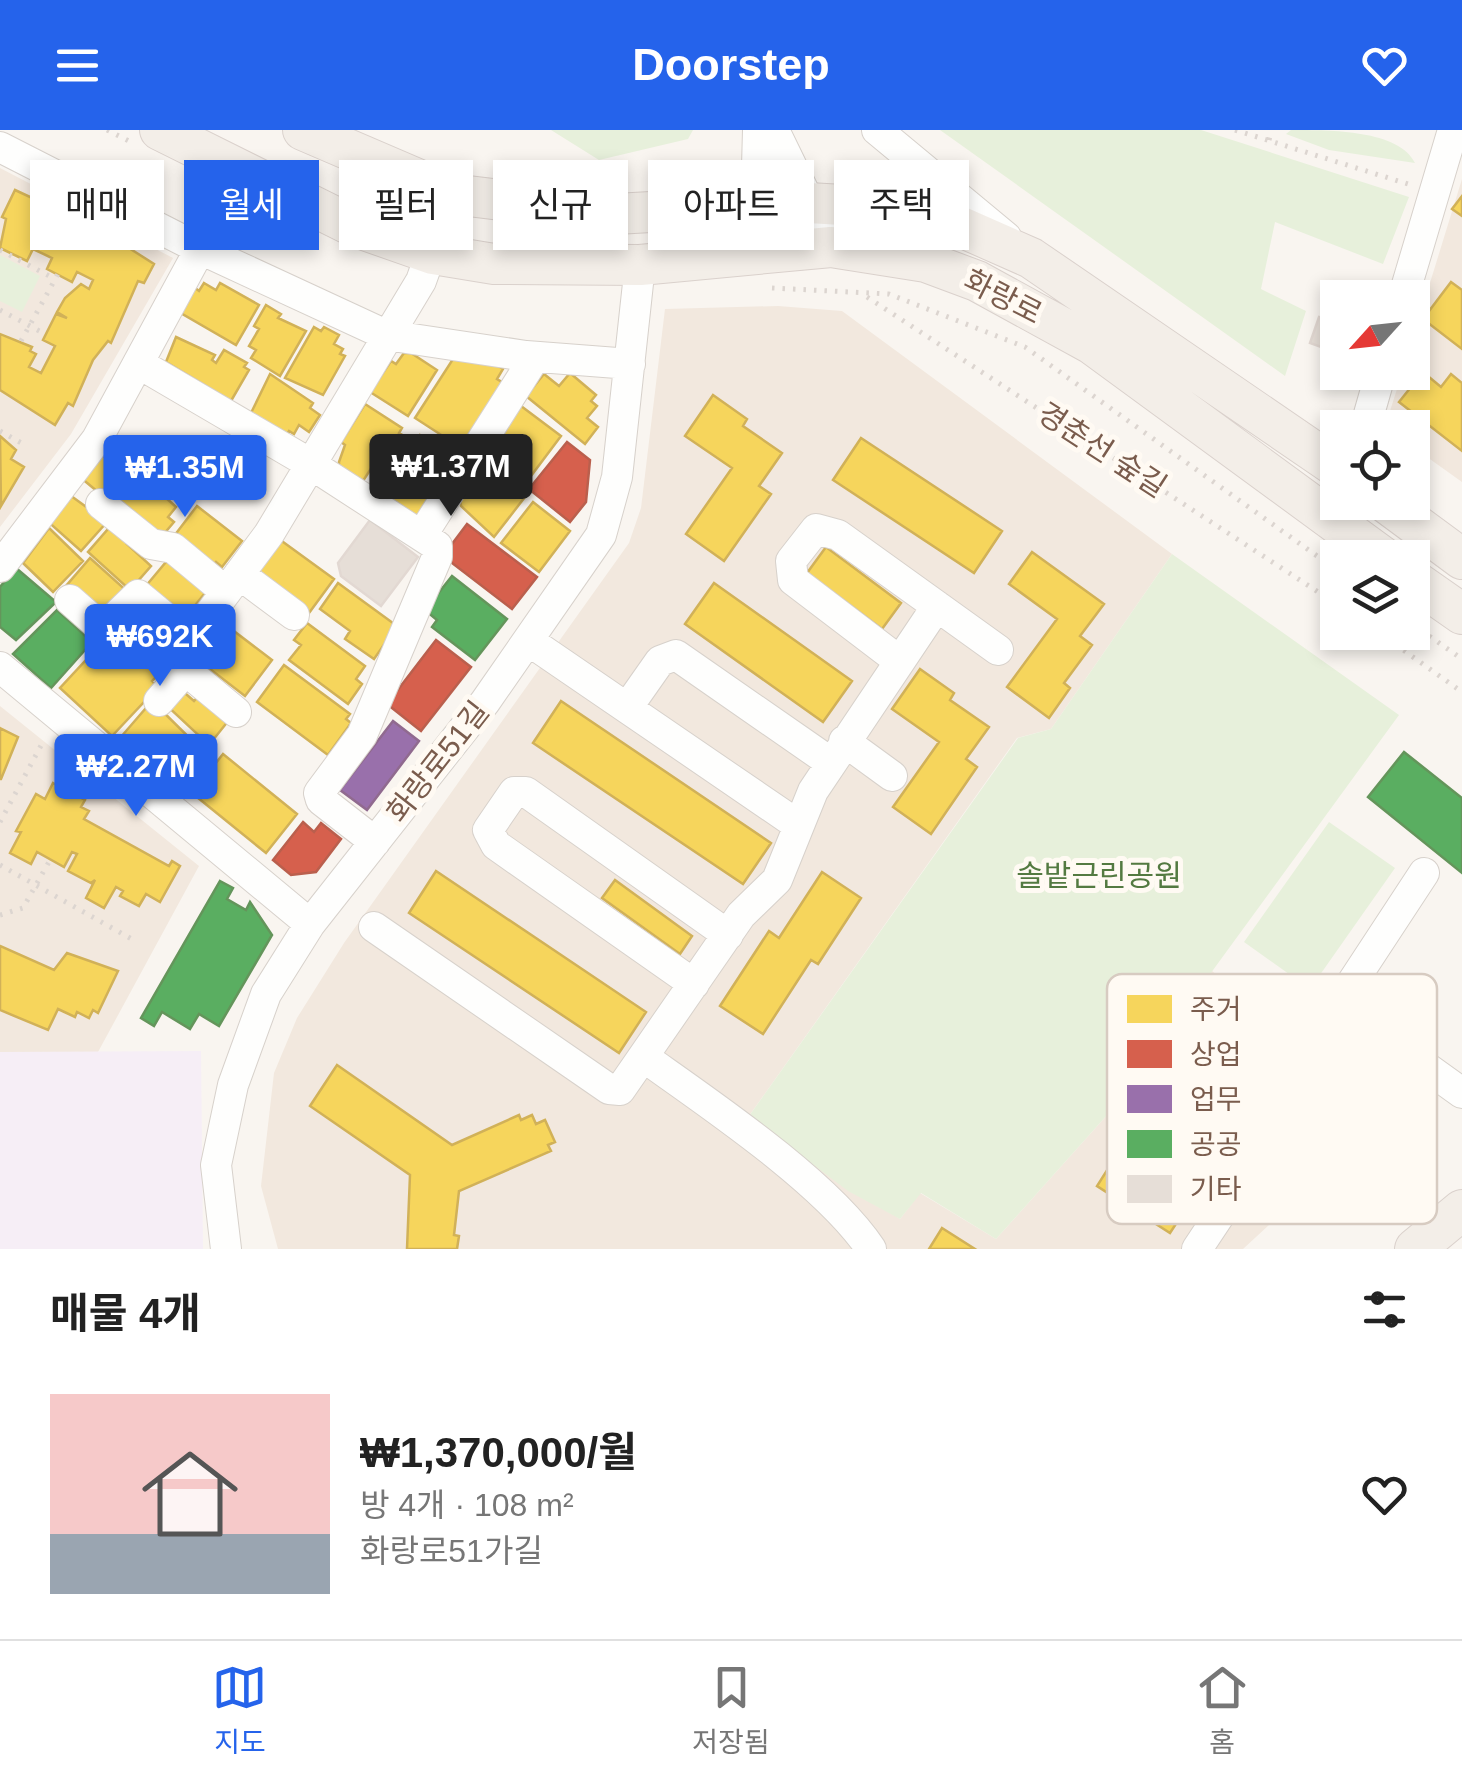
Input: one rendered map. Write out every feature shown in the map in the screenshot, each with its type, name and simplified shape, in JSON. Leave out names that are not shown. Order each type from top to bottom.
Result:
[{"type":"main road","name":"화랑로","points":[[160,130],[352,226],[433,254],[494,264],[640,265],[831,246],[926,262],[977,281],[1092,344],[1359,540]]},
{"type":"main road","name":"화랑로","points":[[303,130],[373,160]]},
{"type":"main road","name":"화랑로","points":[[473,197],[616,214],[648,211]]},
{"type":"main road","name":"화랑로","points":[[814,204],[952,222],[1031,258],[1320,456]]},
{"type":"main road","points":[[1409,520],[1462,559]]},
{"type":"main road","points":[[1415,1249],[1462,1210]]},
{"type":"street","points":[[757,160],[758,130]]},
{"type":"street","points":[[774,130],[789,160]]},
{"type":"street","points":[[877,130],[1031,258]]},
{"type":"street","points":[[1408,280],[1453,130]]},
{"type":"street","points":[[3,155],[184,241]]},
{"type":"street","points":[[814,211],[831,246]]},
{"type":"street","points":[[0,567],[97,439],[199,250]]},
{"type":"street","points":[[202,250],[386,335],[535,357],[630,364]]},
{"type":"street","points":[[236,712],[184,672],[179,660],[269,534],[422,280],[434,250]]},
{"type":"street","name":"화랑로51길","points":[[226,1249],[216,1165],[233,1085],[266,994],[310,924],[529,641],[601,535],[618,477],[640,265]]},
{"type":"street","points":[[422,535],[535,357]]},
{"type":"street","points":[[138,363],[309,463],[437,546],[437,557],[362,735],[318,793],[375,842]]},
{"type":"street","points":[[101,504],[151,544],[173,548],[294,615]]},
{"type":"street","points":[[898,660],[793,580],[789,566],[811,533],[830,529],[998,650]]},
{"type":"street","points":[[70,600],[104,628],[138,595],[192,639]]},
{"type":"street","points":[[374,927],[609,1090],[622,1088],[728,935],[777,880],[798,825],[837,751],[937,606]]},
{"type":"street","points":[[529,641],[798,825]]},
{"type":"street","points":[[626,708],[660,660],[676,656],[837,751],[892,776]]},
{"type":"street","points":[[0,667],[310,924]]},
{"type":"street","points":[[159,701],[184,672]]},
{"type":"street","points":[[694,984],[496,846],[488,830],[506,800],[514,792],[526,792],[728,935]]},
{"type":"street","points":[[1358,974],[1424,873]]},
{"type":"street","points":[[644,1058],[726,1116],[843,1214],[870,1249]]},
{"type":"street","points":[[1437,1075],[1462,1093]]},
{"type":"street","points":[[1198,1249],[1215,1224]]},
{"type":"path","points":[[1235,130],[1434,192]]},
{"type":"path","points":[[1269,140],[1272,130]]},
{"type":"path","points":[[0,250],[56,277],[21,341]]},
{"type":"path","name":"경춘선 숲길","points":[[1320,558],[1025,347],[889,294],[865,296],[1320,593]]},
{"type":"path","points":[[0,310],[46,334]]},
{"type":"path","points":[[0,431],[25,445]]},
{"type":"path","points":[[1438,599],[1462,659]]},
{"type":"path","points":[[1403,650],[1462,692]]},
{"type":"path","points":[[0,822],[48,733]]},
{"type":"path","points":[[0,915],[23,908],[50,860]]},
{"type":"path","points":[[0,865],[136,942]]},
{"type":"shaded area","points":[[0,168],[30,184],[30,250],[158,250],[173,258],[71,434],[0,527]]},
{"type":"shaded area","points":[[1462,179],[1462,482],[1430,459],[1430,410],[1390,410],[1397,390],[1430,390],[1430,283]]},
{"type":"shaded area","points":[[778,306],[842,311],[1172,554],[1051,729],[1017,738],[749,1116],[900,1219],[920,1193],[996,1239],[1107,1115],[1107,1224],[1270,1224],[1243,1249],[278,1249],[261,1186],[274,1073],[297,1018],[344,943],[629,543],[641,508],[665,309]]},
{"type":"shaded area","points":[[0,706],[199,866],[98,1052],[0,1052]]},
{"type":"shaded area","points":[[201,1051],[203,1249],[0,1249],[0,1052]]},
{"type":"green space","points":[[551,130],[693,130],[688,139],[599,160]]},
{"type":"green space","points":[[940,130],[1201,130],[1409,197],[1383,264],[1275,222],[1261,289],[1306,311],[1285,376]]},
{"type":"green space","points":[[1291,130],[1379,138],[1407,152],[1415,163],[1329,150],[1286,134]]},
{"type":"green space","points":[[0,255],[40,276],[22,312],[0,301]]},
{"type":"green space","name":"솔밭근린공원","points":[[1172,554],[1399,715],[1210,974],[1107,974],[1107,1115],[996,1239],[921,1193],[900,1219],[848,1191],[749,1116],[1018,738],[1051,729]]},
{"type":"green space","points":[[1329,822],[1395,868],[1321,974],[1289,974],[1244,942]]},
{"type":"building: 주거","points":[[15,190],[30,197],[32,250],[27,261],[0,248],[6,219],[2,217]]},
{"type":"building: 주거","points":[[1462,196],[1462,216],[1452,209]]},
{"type":"building: 주거","points":[[35,250],[132,250],[154,264],[144,283],[138,281],[111,343],[108,341],[93,360],[73,406],[68,403],[55,425],[0,390],[0,334],[32,347],[30,351],[36,354],[29,367],[41,373],[55,346],[43,340],[56,314],[67,318],[57,312],[65,298],[81,284],[89,289],[93,280],[77,272],[72,282],[47,269],[52,258]]},
{"type":"building: 주거","points":[[1451,282],[1462,290],[1462,349],[1430,324],[1430,310]]},
{"type":"building: 주거","points":[[204,283],[216,290],[220,283],[259,305],[236,345],[179,312],[194,287],[199,291]]},
{"type":"building: 주거","points":[[266,305],[281,314],[278,318],[306,331],[280,376],[251,358],[256,350],[249,346],[259,329],[254,326]]},
{"type":"building: 주거","points":[[314,327],[321,331],[324,327],[339,335],[334,344],[343,349],[340,354],[345,356],[323,395],[285,378]]},
{"type":"building: 주거","points":[[176,337],[215,355],[212,360],[216,363],[224,350],[247,363],[244,367],[249,370],[231,401],[166,362]]},
{"type":"building: 주거","points":[[476,352],[503,369],[497,379],[505,384],[463,449],[415,418],[453,359]]},
{"type":"building: 주거","points":[[404,353],[411,353],[437,370],[408,416],[370,392],[391,361],[396,364]]},
{"type":"building: 주거","points":[[570,373],[596,395],[591,401],[597,406],[587,418],[598,427],[585,444],[526,396],[544,374],[559,386]]},
{"type":"building: 주거","points":[[270,374],[313,403],[310,408],[320,415],[309,432],[299,425],[294,434],[289,431],[286,436],[251,413]]},
{"type":"building: 주거","points":[[1451,374],[1462,383],[1462,451],[1430,426],[1430,410],[1409,410],[1399,402],[1409,390],[1430,390],[1430,378],[1441,387]]},
{"type":"building: 주거","points":[[713,395],[747,419],[743,426],[782,453],[759,486],[771,494],[724,561],[686,534],[732,468],[685,436]]},
{"type":"building: 주거","points":[[365,404],[402,428],[399,433],[404,436],[381,473],[372,467],[361,484],[339,470],[339,462],[345,445],[341,442]]},
{"type":"building: 주거","points":[[521,406],[561,436],[525,484],[490,457],[496,449],[491,445]]},
{"type":"building: 주거","points":[[420,435],[458,459],[421,518],[389,502],[392,499],[383,493]]},
{"type":"building: 주거","points":[[0,436],[16,450],[11,459],[24,467],[1,506]]},
{"type":"building: 주거","points":[[861,438],[1002,531],[974,573],[833,480]]},
{"type":"building: 주거","points":[[100,453],[130,478],[110,502],[80,477]]},
{"type":"building: 주거","points":[[484,464],[525,497],[494,537],[461,506],[460,496]]},
{"type":"building: 주거","points":[[143,472],[168,493],[165,497],[176,507],[168,517],[174,522],[157,542],[114,506]]},
{"type":"building: 주거","points":[[67,493],[107,522],[81,551],[45,519]]},
{"type":"building: 주거","points":[[533,502],[570,531],[539,572],[501,543]]},
{"type":"building: 주거","points":[[197,506],[242,541],[222,567],[216,562],[209,570],[171,540]]},
{"type":"building: 주거","points":[[115,521],[133,536],[127,544],[151,566],[130,590],[88,552]]},
{"type":"building: 주거","points":[[49,528],[83,561],[53,592],[23,563]]},
{"type":"building: 주거","points":[[279,539],[334,579],[309,613],[254,574]]},
{"type":"building: 주거","points":[[826,547],[901,603],[882,629],[807,573]]},
{"type":"building: 주거","points":[[1032,552],[1104,604],[1080,636],[1092,645],[1064,683],[1070,688],[1049,718],[1007,687],[1057,619],[1009,584]]},
{"type":"building: 주거","points":[[171,556],[209,588],[184,619],[145,587]]},
{"type":"building: 주거","points":[[90,558],[129,593],[104,620],[66,586]]},
{"type":"building: 주거","points":[[338,583],[397,626],[374,659],[345,639],[350,631],[320,609]]},
{"type":"building: 주거","points":[[714,583],[852,681],[823,722],[685,624]]},
{"type":"building: 주거","points":[[138,604],[180,643],[156,669],[160,673],[152,681],[158,687],[112,736],[60,688]]},
{"type":"building: 주거","points":[[307,623],[365,666],[356,679],[362,684],[348,704],[289,660],[301,645],[294,640]]},
{"type":"building: 주거","points":[[230,628],[272,660],[245,696],[197,659],[215,635],[221,640]]},
{"type":"building: 주거","points":[[284,665],[350,714],[346,719],[351,723],[328,755],[257,702]]},
{"type":"building: 주거","points":[[920,669],[954,693],[950,700],[989,727],[966,759],[977,767],[931,834],[893,807],[939,742],[892,709]]},
{"type":"building: 주거","points":[[179,688],[194,701],[204,690],[233,715],[209,745],[165,704]]},
{"type":"building: 주거","points":[[152,701],[209,757],[180,790],[120,738]]},
{"type":"building: 주거","points":[[561,701],[771,843],[743,884],[533,743]]},
{"type":"building: 주거","points":[[0,728],[18,737],[1,779],[0,779]]},
{"type":"building: 주거","points":[[223,754],[297,814],[266,853],[192,793]]},
{"type":"building: 주거","points":[[53,783],[85,800],[81,807],[89,811],[84,819],[169,866],[172,861],[180,866],[160,902],[146,894],[139,906],[120,896],[123,891],[116,887],[104,908],[86,898],[95,880],[91,883],[68,871],[77,854],[72,852],[64,867],[37,852],[31,864],[10,853],[21,832],[16,831],[36,794],[45,799]]},
{"type":"building: 주거","points":[[436,871],[646,1012],[619,1053],[409,913]]},
{"type":"building: 주거","points":[[822,872],[861,898],[818,964],[811,960],[763,1034],[720,1006],[769,931],[779,938]]},
{"type":"building: 주거","points":[[615,880],[692,936],[680,954],[602,898]]},
{"type":"building: 주거","points":[[0,946],[54,970],[67,953],[118,971],[98,1013],[93,1010],[89,1018],[77,1012],[75,1017],[58,1009],[48,1030],[0,1010]]},
{"type":"building: 주거","points":[[337,1065],[452,1145],[519,1115],[521,1120],[532,1115],[536,1124],[545,1120],[555,1142],[548,1145],[551,1151],[459,1191],[454,1235],[459,1236],[457,1249],[407,1249],[410,1175],[310,1106]]},
{"type":"building: 주거","points":[[1107,1170],[1107,1192],[1097,1186]]},
{"type":"building: 주거","points":[[1156,1224],[1176,1224],[1170,1233]]},
{"type":"building: 주거","points":[[942,1228],[975,1249],[929,1249]]},
{"type":"building: 상업","points":[[567,442],[590,460],[586,502],[570,522],[529,489]]},
{"type":"building: 상업","points":[[467,524],[537,577],[512,609],[443,556]]},
{"type":"building: 상업","points":[[436,640],[471,667],[421,731],[387,704]]},
{"type":"building: 상업","points":[[303,822],[314,832],[321,823],[341,839],[316,872],[291,875],[273,860]]},
{"type":"building: 업무","points":[[393,721],[419,741],[367,810],[340,790]]},
{"type":"building: 공공","points":[[16,568],[56,602],[16,640],[0,627],[0,587]]},
{"type":"building: 공공","points":[[452,576],[507,619],[475,660],[432,627],[437,620],[425,610]]},
{"type":"building: 공공","points":[[57,610],[92,642],[51,688],[13,654]]},
{"type":"building: 공공","points":[[1404,752],[1462,798],[1462,873],[1368,797]]},
{"type":"building: 공공","points":[[220,881],[233,888],[227,899],[246,910],[250,902],[272,935],[219,1026],[199,1014],[190,1029],[162,1012],[154,1026],[141,1018]]},
{"type":"building: 기타","points":[[1319,317],[1320,317],[1320,347],[1310,343]]},
{"type":"building: 기타","points":[[370,520],[418,557],[381,606],[341,576],[338,563]]}]
